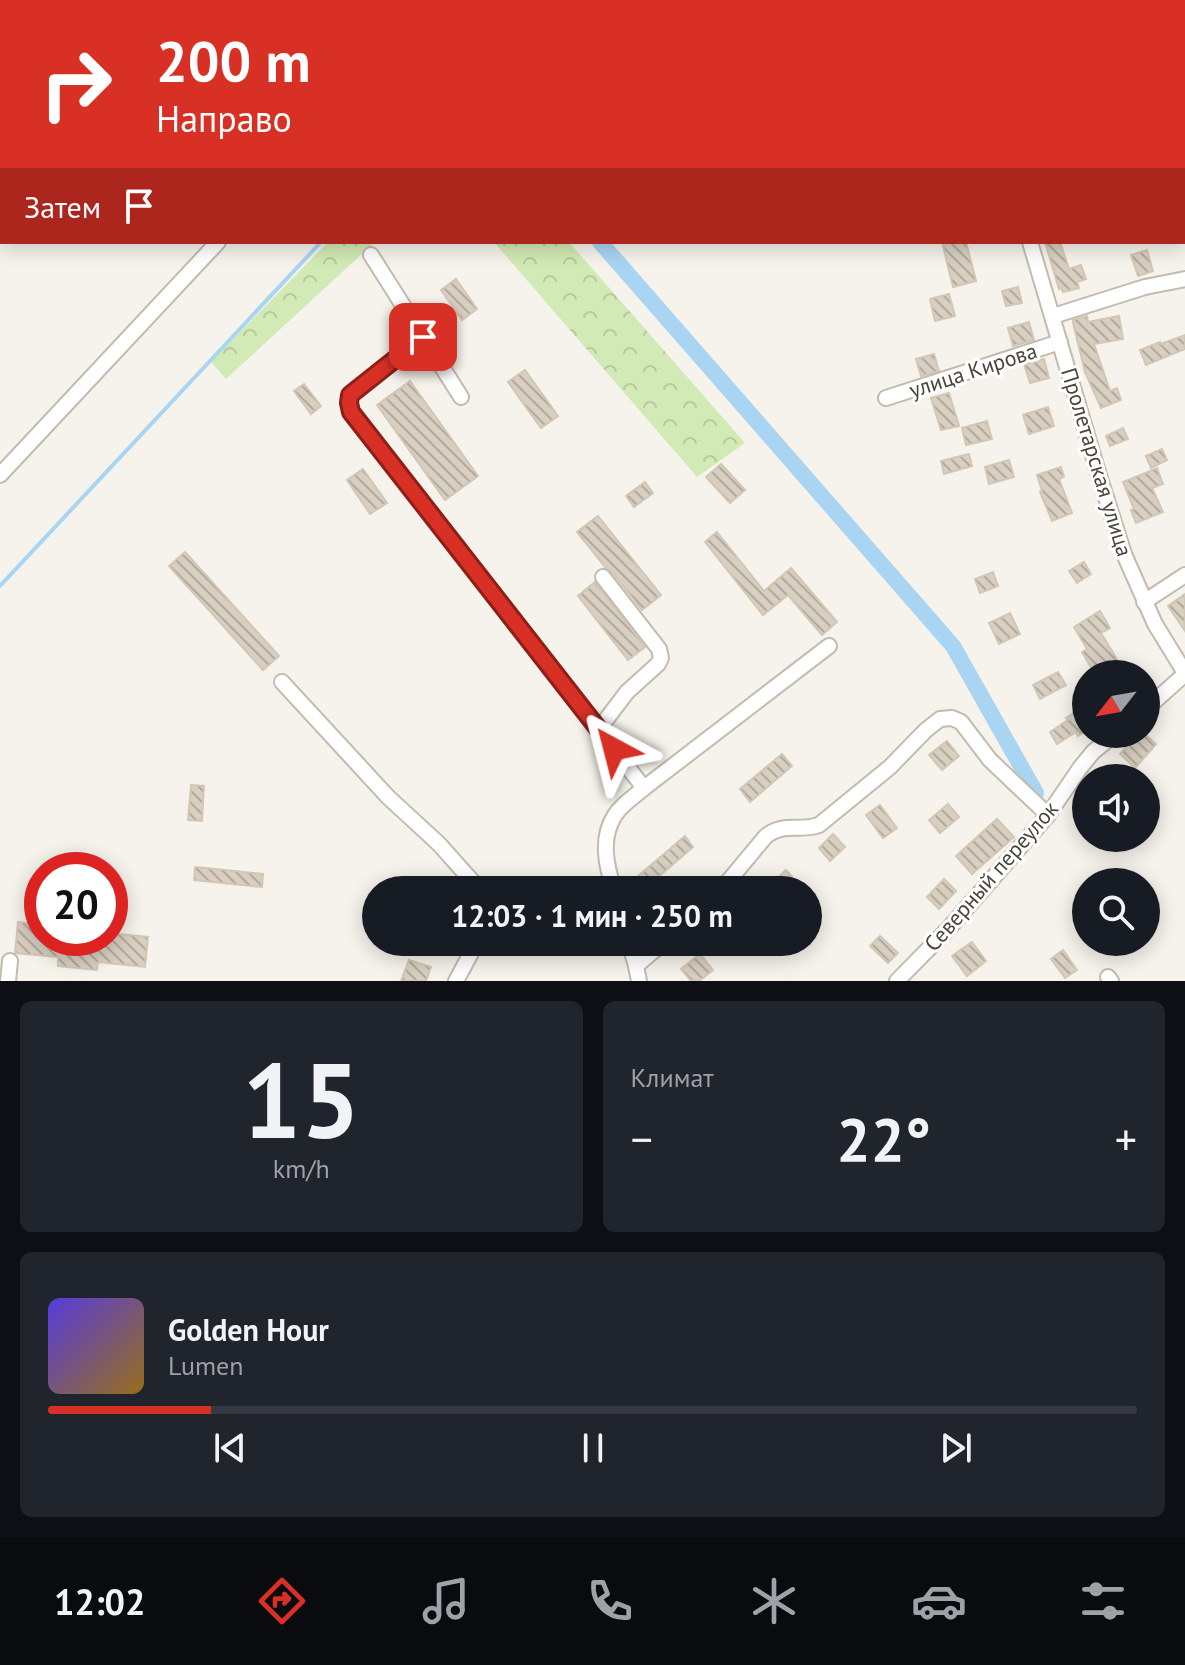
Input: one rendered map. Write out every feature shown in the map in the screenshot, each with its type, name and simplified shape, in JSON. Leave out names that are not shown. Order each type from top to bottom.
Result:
[{"type":"street","points":[[0,475],[216,244]]},
{"type":"street","name":"Пролетарская улица","points":[[1031,244],[1124,554],[1155,624],[1185,673]]},
{"type":"street","points":[[371,255],[461,397]]},
{"type":"street","name":"улица Кирова","points":[[1053,316],[1145,287],[1185,279]]},
{"type":"street","points":[[423,337],[350,395],[351,412],[644,788]]},
{"type":"street","name":"улица Кирова","points":[[886,398],[1060,342]]},
{"type":"street","points":[[1144,602],[1185,575]]},
{"type":"street","points":[[599,729],[627,692],[661,658],[659,649],[603,577]]},
{"type":"street","points":[[610,876],[606,860],[606,833],[616,812],[829,646]]},
{"type":"street","points":[[1160,696],[1185,673]]},
{"type":"street","points":[[282,682],[388,797],[439,844],[468,876]]},
{"type":"street","points":[[733,876],[766,836],[785,827],[808,829],[819,825],[890,767],[940,719],[952,718],[961,722],[990,760],[1048,815]]},
{"type":"street","name":"Северный переулок","points":[[897,981],[950,927],[1048,815],[1098,748]]},
{"type":"street","points":[[456,981],[469,956]]},
{"type":"street","points":[[638,974],[653,956]]},
{"type":"street","points":[[8,981],[10,961]]},
{"type":"green space","points":[[326,244],[373,244],[226,379],[211,362]]},
{"type":"green space","points":[[496,244],[571,244],[745,443],[697,477]]},
{"type":"building","points":[[942,244],[967,244],[976,281],[953,287]]},
{"type":"building","points":[[1046,244],[1061,244],[1069,269],[1081,265],[1086,279],[1077,282],[1079,288],[1063,292],[1059,289]]},
{"type":"building","points":[[1147,250],[1153,271],[1138,276],[1131,255]]},
{"type":"building","points":[[456,279],[477,309],[462,320],[441,290]]},
{"type":"building","points":[[1018,287],[1022,303],[1006,306],[1002,291]]},
{"type":"building","points":[[949,294],[955,316],[935,321],[930,299]]},
{"type":"building","points":[[1087,316],[1088,322],[1119,316],[1123,339],[1094,344],[1110,391],[1117,388],[1121,400],[1101,408],[1085,372],[1073,323],[1073,320]]},
{"type":"building","points":[[1029,322],[1034,340],[1013,346],[1008,328]]},
{"type":"building","points":[[1185,335],[1185,349],[1146,365],[1140,350]]},
{"type":"building","points":[[934,354],[939,371],[921,376],[916,359]]},
{"type":"building","points":[[1044,359],[1049,378],[1030,383],[1024,364]]},
{"type":"building","points":[[525,370],[558,416],[541,428],[508,382]]},
{"type":"building","points":[[410,381],[478,476],[445,500],[377,405]]},
{"type":"building","points":[[304,384],[321,406],[311,414],[294,391]]},
{"type":"building","points":[[949,393],[959,426],[941,430],[931,398]]},
{"type":"building","points":[[1048,407],[1054,426],[1029,434],[1023,415]]},
{"type":"building","points":[[987,421],[992,439],[966,445],[962,428]]},
{"type":"building","points":[[1123,428],[1128,439],[1110,446],[1106,436]]},
{"type":"building","points":[[1162,449],[1167,460],[1151,468],[1146,456]]},
{"type":"building","points":[[969,454],[972,466],[944,474],[941,461]]},
{"type":"building","points":[[1009,460],[1014,477],[989,484],[985,467]]},
{"type":"building","points":[[721,464],[745,490],[730,503],[706,477]]},
{"type":"building","points":[[1061,467],[1064,477],[1059,479],[1072,513],[1052,521],[1040,492],[1037,475]]},
{"type":"building","points":[[1157,468],[1163,484],[1152,488],[1163,512],[1136,523],[1123,482]]},
{"type":"building","points":[[363,469],[387,503],[370,514],[347,480]]},
{"type":"building","points":[[645,482],[653,493],[634,507],[626,496]]},
{"type":"building","points":[[598,516],[661,595],[642,610],[577,532]]},
{"type":"building","points":[[717,532],[764,591],[791,568],[837,622],[822,635],[788,595],[763,615],[705,542]]},
{"type":"building","points":[[185,552],[279,656],[263,670],[169,566]]},
{"type":"building","points":[[1084,562],[1091,574],[1077,583],[1069,571]]},
{"type":"building","points":[[993,572],[998,586],[980,593],[975,579]]},
{"type":"building","points":[[595,582],[645,647],[628,660],[578,596]]},
{"type":"building","points":[[1185,594],[1185,631],[1168,606]]},
{"type":"building","points":[[1100,611],[1110,628],[1101,633],[1117,660],[1087,660],[1082,652],[1087,649],[1074,627]]},
{"type":"building","points":[[1010,613],[1020,634],[999,644],[989,623]]},
{"type":"building","points":[[1058,672],[1066,685],[1040,699],[1033,685]]},
{"type":"building","points":[[1072,714],[1072,735],[1057,744],[1050,732],[1068,720],[1066,718]]},
{"type":"building","points":[[947,741],[959,756],[942,770],[929,755]]},
{"type":"building","points":[[1125,748],[1152,748],[1138,764],[1131,764],[1120,754]]},
{"type":"building","points":[[782,754],[792,766],[750,802],[740,789]]},
{"type":"building","points":[[191,785],[204,786],[202,821],[188,820]]},
{"type":"building","points":[[948,804],[959,817],[940,833],[929,820]]},
{"type":"building","points":[[880,805],[897,828],[883,838],[866,815]]},
{"type":"building","points":[[997,819],[1014,837],[972,874],[956,856]]},
{"type":"building","points":[[833,834],[845,847],[830,861],[819,848]]},
{"type":"building","points":[[685,836],[693,847],[659,876],[638,876]]},
{"type":"building","points":[[195,867],[263,874],[262,887],[194,880]]},
{"type":"building","points":[[944,879],[956,891],[939,909],[927,897]]},
{"type":"building","points":[[18,922],[24,923],[24,954],[15,953]]},
{"type":"building","points":[[128,935],[148,937],[145,967],[98,962],[97,970],[58,966],[58,957],[47,956],[128,956]]},
{"type":"building","points":[[880,936],[898,953],[888,963],[870,946]]},
{"type":"building","points":[[972,942],[986,961],[967,976],[952,956]]},
{"type":"building","points":[[1063,950],[1077,970],[1065,978],[1051,959]]},
{"type":"building","points":[[702,956],[713,970],[699,981],[691,981],[681,969]]},
{"type":"building","points":[[409,960],[431,967],[426,981],[401,981]]},
{"type":"waterway","points":[[0,586],[319,244]]},
{"type":"waterway","points":[[602,244],[953,646],[1036,793]]},
{"type":"route","points":[[423,337],[350,395],[351,412],[614,749]]}]
